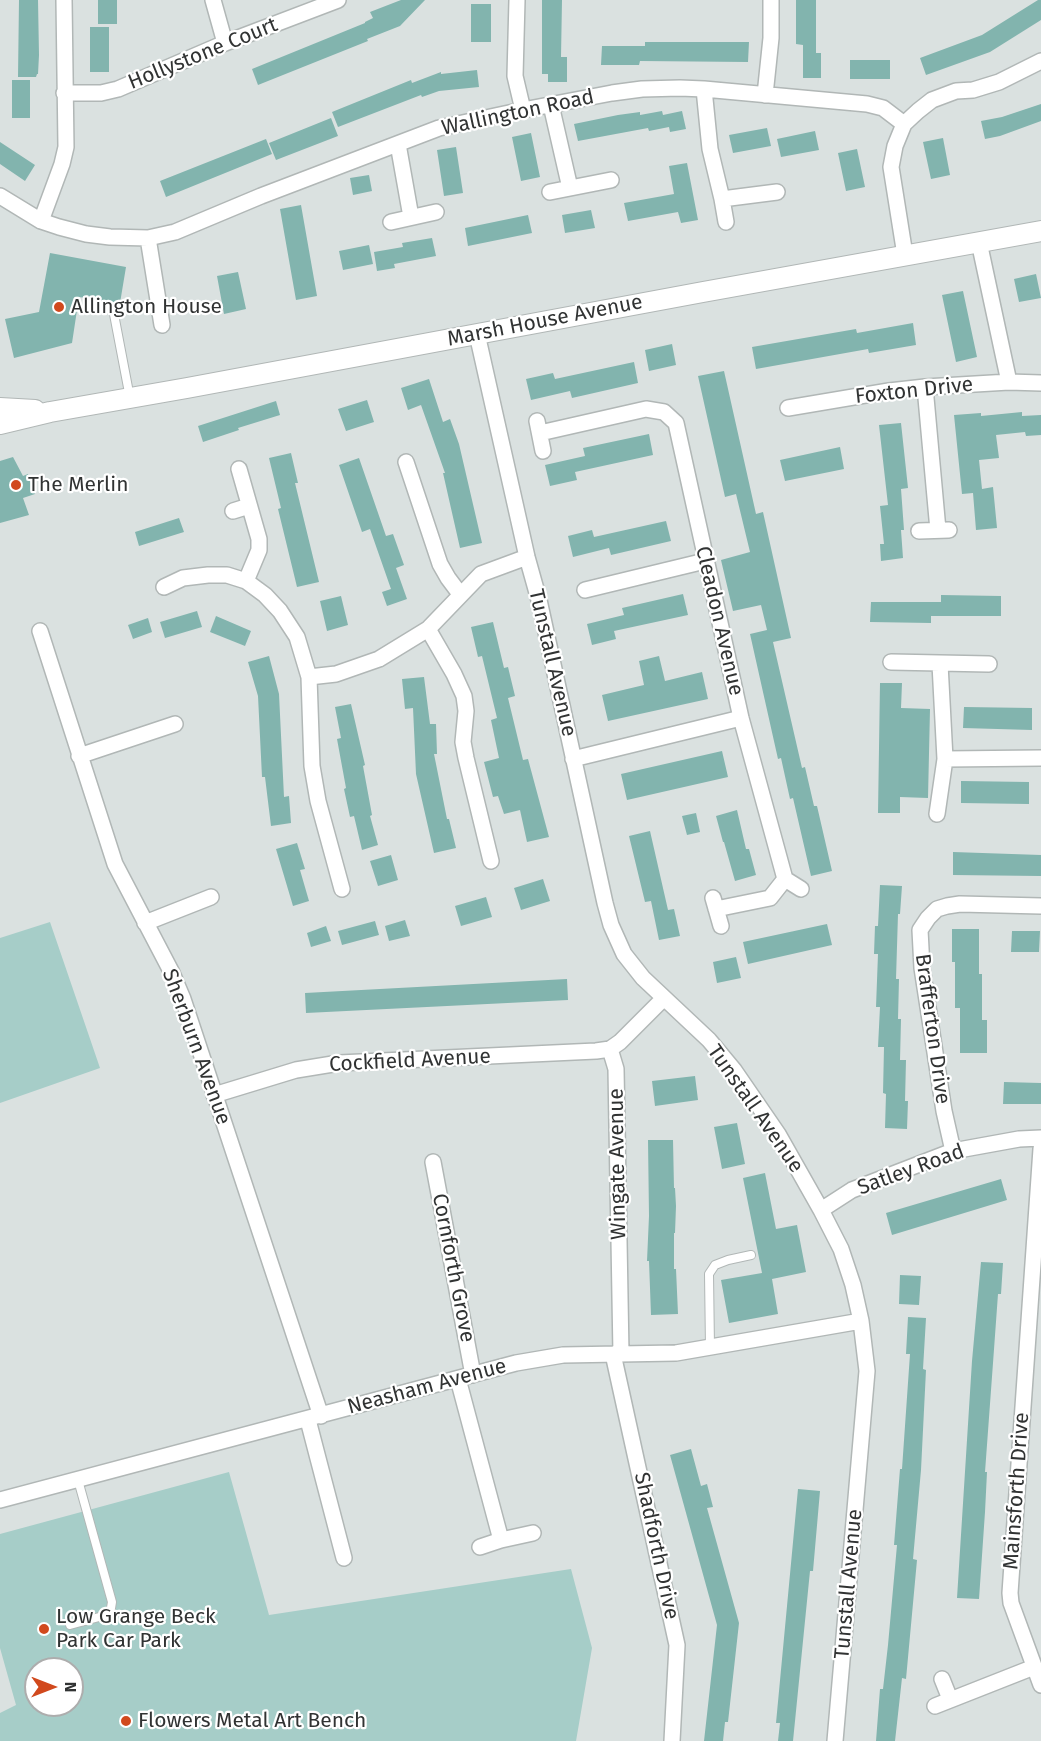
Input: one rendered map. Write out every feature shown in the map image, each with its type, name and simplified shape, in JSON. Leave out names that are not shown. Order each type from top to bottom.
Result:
[{"type":"street","points":[[41,221],[66,147],[64,0]]},
{"type":"street","points":[[213,0],[225,43]]},
{"type":"street","name":"Hollystone Court","points":[[64,93],[101,93],[118,89],[225,43],[338,0]]},
{"type":"street","points":[[517,0],[515,76],[522,110]]},
{"type":"street","points":[[765,95],[771,38],[771,0]]},
{"type":"street","points":[[905,255],[891,167],[895,146],[904,124],[932,100],[956,91],[973,90],[999,82],[1041,61]]},
{"type":"street","name":"Wallington Road","points":[[0,196],[41,221],[86,234],[148,238],[175,232],[261,196],[440,128],[522,110],[642,89],[704,89],[867,104],[883,108],[904,124]]},
{"type":"street","points":[[704,89],[710,149],[726,222]]},
{"type":"street","points":[[551,105],[570,188]]},
{"type":"street","points":[[399,144],[411,217]]},
{"type":"street","points":[[550,192],[611,180]]},
{"type":"street","points":[[722,199],[777,192]]},
{"type":"street","points":[[391,222],[436,212]]},
{"type":"street","name":"Marsh House Avenue","points":[[0,424],[50,412],[1041,231]]},
{"type":"street","points":[[148,238],[162,325]]},
{"type":"street","points":[[979,242],[1009,381]]},
{"type":"street","name":"Tunstall Avenue","points":[[477,334],[527,557],[539,600],[605,903],[612,925],[624,954],[643,978],[709,1041],[734,1070],[778,1134],[841,1249],[853,1285],[861,1321],[867,1371],[835,1741]]},
{"type":"street","name":"Foxton Drive","points":[[788,408],[925,387],[1009,381],[1041,383]]},
{"type":"street","points":[[919,531],[944,530],[925,387]]},
{"type":"street","name":"Marsh House Avenue","points":[[0,408],[50,412]]},
{"type":"street","name":"Cleadon Avenue","points":[[543,451],[538,427],[646,409],[664,412],[676,423],[741,718],[785,879]]},
{"type":"street","points":[[406,462],[440,564],[460,594]]},
{"type":"street","points":[[239,469],[259,539],[259,550],[246,581]]},
{"type":"street","points":[[233,511],[249,506]]},
{"type":"street","points":[[309,677],[336,674],[379,659],[428,629],[481,574],[527,557]]},
{"type":"street","points":[[586,591],[705,561]]},
{"type":"street","points":[[164,587],[183,578],[208,575],[227,575],[246,581],[280,610],[297,637],[309,677],[312,766],[318,801],[342,889]]},
{"type":"street","points":[[428,629],[464,696],[466,711],[464,750],[491,861]]},
{"type":"street","name":"Sherburn Avenue","points":[[40,632],[51,647],[79,756],[115,864],[183,999],[314,1418],[344,1558]]},
{"type":"street","points":[[891,662],[989,664]]},
{"type":"street","points":[[938,814],[945,759],[940,664]]},
{"type":"street","points":[[573,759],[741,718]]},
{"type":"street","points":[[79,756],[175,724]]},
{"type":"street","points":[[146,733],[151,749]]},
{"type":"street","points":[[945,759],[1041,758]]},
{"type":"street","points":[[721,926],[715,904],[770,898],[785,879],[801,889]]},
{"type":"street","points":[[145,923],[211,897]]},
{"type":"street","points":[[195,903],[201,918]]},
{"type":"street","name":"Brafferton Drive","points":[[953,1151],[944,1112],[922,968],[920,930],[937,909],[947,906],[960,904],[1041,906]]},
{"type":"street","points":[[610,1049],[664,998]]},
{"type":"street","name":"Cockfield Avenue","points":[[214,1095],[296,1070],[339,1064],[610,1049]]},
{"type":"street","name":"Wingate Avenue","points":[[610,1049],[616,1069],[617,1354]]},
{"type":"street","name":"Satley Road","points":[[821,1210],[852,1191],[953,1151],[1019,1139],[1041,1138]]},
{"type":"street","name":"Mainsforth Drive","points":[[1041,1149],[1010,1593],[1011,1603],[1041,1685]]},
{"type":"street","name":"Cornforth Grove","points":[[433,1162],[466,1377],[501,1540]]},
{"type":"street","name":"Neasham Avenue","points":[[0,1500],[516,1363],[563,1355],[676,1353],[861,1321]]},
{"type":"street","name":"Shadforth Drive","points":[[617,1354],[677,1645],[672,1741]]},
{"type":"street","points":[[480,1547],[533,1533]]},
{"type":"street","points":[[935,1706],[1034,1667]]},
{"type":"street","points":[[942,1679],[950,1699]]},
{"type":"lane","points":[[113,309],[130,398]]},
{"type":"lane","points":[[710,1348],[709,1274],[715,1265],[751,1255]]},
{"type":"lane","points":[[70,1625],[110,1614],[112,1602],[78,1480]]},
{"type":"shaded area","points":[[50,922],[100,1068],[0,1103],[0,938]]},
{"type":"shaded area","points":[[229,1472],[269,1615],[571,1569],[592,1648],[576,1741],[0,1741],[0,1713],[16,1705],[0,1648],[0,1534]]},
{"type":"building","points":[[19,0],[38,0],[39,55],[36,77],[18,77]]},
{"type":"building","points":[[98,0],[117,0],[117,24],[98,24]]},
{"type":"building","points":[[401,0],[425,0],[400,26],[258,85],[252,69],[365,23],[373,18],[370,12]]},
{"type":"building","points":[[542,0],[562,0],[561,57],[567,57],[567,82],[548,82],[548,74],[542,74]]},
{"type":"building","points":[[796,0],[816,0],[816,53],[821,53],[821,78],[803,78],[803,45],[796,44]]},
{"type":"building","points":[[1041,0],[1041,20],[990,52],[926,75],[920,58],[982,35]]},
{"type":"building","points":[[471,4],[491,4],[491,42],[471,42]]},
{"type":"building","points":[[90,27],[109,27],[109,72],[90,72]]},
{"type":"building","points":[[645,42],[749,42],[748,62],[640,61],[639,65],[601,65],[602,46],[645,46]]},
{"type":"building","points":[[850,60],[890,60],[890,79],[850,79]]},
{"type":"building","points":[[477,70],[479,87],[439,91],[422,97],[421,95],[338,127],[332,112],[411,80],[412,83],[441,72],[441,74]]},
{"type":"building","points":[[12,80],[30,80],[30,118],[12,118]]},
{"type":"building","points":[[1041,104],[1041,121],[985,139],[981,121],[1002,117]]},
{"type":"building","points":[[662,111],[663,115],[682,111],[686,129],[670,132],[669,127],[649,131],[648,128],[578,141],[574,124],[618,115],[640,112],[640,115]]},
{"type":"building","points":[[331,118],[338,136],[276,160],[269,143]]},
{"type":"building","points":[[767,128],[771,146],[733,153],[729,135]]},
{"type":"building","points":[[815,131],[819,150],[781,157],[777,139]]},
{"type":"building","points":[[531,133],[540,177],[521,181],[512,137]]},
{"type":"building","points":[[943,138],[950,175],[931,179],[923,142]]},
{"type":"building","points":[[266,139],[272,154],[166,197],[160,181]]},
{"type":"building","points":[[0,142],[35,165],[25,181],[0,164]]},
{"type":"building","points":[[456,147],[463,193],[444,196],[437,150]]},
{"type":"building","points":[[857,149],[865,187],[846,191],[838,153]]},
{"type":"building","points":[[687,163],[698,220],[681,223],[678,212],[628,221],[624,203],[674,194],[669,166]]},
{"type":"building","points":[[369,175],[372,191],[353,195],[350,178]]},
{"type":"building","points":[[301,205],[317,296],[296,300],[280,209]]},
{"type":"building","points":[[591,210],[595,228],[565,233],[562,215]]},
{"type":"building","points":[[528,215],[532,233],[468,246],[465,228]]},
{"type":"building","points":[[432,238],[436,256],[394,264],[395,268],[377,271],[374,252],[403,247],[402,243]]},
{"type":"building","points":[[369,245],[373,264],[343,270],[339,251]]},
{"type":"building","name":"Allington House","points":[[50,253],[126,267],[120,303],[79,297],[72,343],[14,358],[5,319],[39,312]]},
{"type":"building","points":[[238,272],[246,309],[224,314],[217,276]]},
{"type":"building","points":[[1036,274],[1041,298],[1019,302],[1014,279]]},
{"type":"building","points":[[963,291],[977,357],[956,362],[942,295]]},
{"type":"building","points":[[913,323],[916,345],[869,353],[868,349],[756,369],[752,347],[856,329],[857,333]]},
{"type":"building","points":[[672,344],[676,365],[649,371],[645,350]]},
{"type":"building","points":[[634,362],[638,383],[572,398],[570,391],[531,400],[526,379],[553,373],[555,379]]},
{"type":"building","points":[[724,371],[756,514],[763,512],[791,638],[773,642],[802,768],[805,767],[814,806],[817,806],[832,871],[811,876],[793,798],[790,799],[781,758],[778,759],[750,634],[767,630],[761,605],[733,611],[721,560],[750,552],[736,494],[725,497],[698,376]]},
{"type":"building","points":[[429,379],[443,422],[450,419],[459,444],[482,543],[460,548],[443,473],[445,473],[421,405],[408,410],[401,388]]},
{"type":"building","points":[[367,400],[374,422],[346,431],[338,409]]},
{"type":"building","points":[[276,401],[280,415],[203,442],[198,426]]},
{"type":"building","points":[[1022,412],[1022,416],[1041,415],[1041,435],[1026,436],[1025,432],[996,435],[999,458],[979,460],[982,489],[993,487],[997,528],[976,530],[973,493],[962,494],[954,415],[981,413],[981,416]]},
{"type":"building","points":[[901,423],[908,488],[901,489],[904,530],[901,530],[903,558],[881,561],[880,544],[884,544],[880,506],[888,505],[879,425]]},
{"type":"building","points":[[649,434],[653,455],[575,472],[577,480],[550,486],[545,465],[585,456],[583,448]]},
{"type":"building","points":[[840,447],[844,469],[785,481],[780,460]]},
{"type":"building","points":[[291,453],[298,483],[295,483],[319,582],[297,587],[278,509],[281,508],[269,458]]},
{"type":"building","name":"The Merlin","points":[[13,457],[23,476],[28,474],[35,494],[23,498],[29,515],[0,523],[0,461]]},
{"type":"building","points":[[359,458],[386,536],[393,534],[404,565],[396,568],[407,599],[387,606],[382,592],[391,589],[370,529],[362,532],[339,465]]},
{"type":"building","points":[[179,518],[184,532],[139,546],[135,532]]},
{"type":"building","points":[[666,521],[671,541],[611,555],[609,548],[573,557],[568,536],[592,530],[594,537]]},
{"type":"building","points":[[683,594],[688,615],[614,631],[616,639],[592,645],[587,624],[624,615],[622,608]]},
{"type":"building","points":[[941,595],[1001,596],[1001,616],[931,616],[931,623],[870,622],[871,602],[941,602]]},
{"type":"building","points":[[341,596],[348,625],[327,631],[320,601]]},
{"type":"building","points":[[197,611],[202,627],[165,638],[160,622]]},
{"type":"building","points":[[216,616],[251,631],[245,646],[210,632]]},
{"type":"building","points":[[148,618],[152,632],[133,639],[128,625]]},
{"type":"building","points":[[493,622],[504,668],[508,667],[515,696],[508,698],[523,760],[528,759],[549,837],[527,842],[520,810],[504,814],[498,796],[493,797],[484,762],[499,758],[491,720],[497,718],[482,656],[478,657],[471,627]]},
{"type":"building","points":[[269,656],[279,694],[284,797],[289,796],[291,823],[271,826],[265,777],[262,777],[258,696],[248,662]]},
{"type":"building","points":[[659,656],[665,681],[702,672],[708,699],[608,721],[602,695],[644,685],[639,661]]},
{"type":"building","points":[[424,677],[430,724],[436,724],[437,754],[434,754],[447,819],[449,819],[456,848],[434,853],[416,774],[413,708],[405,709],[402,679]]},
{"type":"building","points":[[880,683],[902,683],[901,708],[930,709],[928,798],[900,797],[900,813],[878,813]]},
{"type":"building","points":[[351,704],[365,765],[363,766],[372,815],[370,816],[378,845],[362,850],[354,816],[350,817],[337,739],[341,738],[335,707]]},
{"type":"building","points":[[964,707],[1032,708],[1032,730],[963,728]]},
{"type":"building","points":[[722,751],[728,777],[627,800],[621,774]]},
{"type":"building","points":[[961,781],[1029,782],[1029,804],[961,803]]},
{"type":"building","points":[[737,810],[746,849],[749,849],[756,875],[735,881],[716,816]]},
{"type":"building","points":[[696,813],[700,832],[687,835],[682,816]]},
{"type":"building","points":[[650,831],[668,910],[674,909],[680,936],[659,940],[651,901],[645,902],[629,836]]},
{"type":"building","points":[[297,843],[305,869],[300,870],[309,901],[293,906],[276,849]]},
{"type":"building","points":[[953,852],[1041,855],[1041,876],[953,875]]},
{"type":"building","points":[[391,855],[398,880],[378,886],[370,861]]},
{"type":"building","points":[[543,879],[550,901],[521,910],[514,888]]},
{"type":"building","points":[[880,885],[902,886],[900,914],[898,914],[896,979],[899,979],[898,1019],[901,1019],[900,1060],[906,1060],[907,1129],[885,1128],[884,1047],[878,1047],[880,1007],[876,1007],[878,954],[874,954]]},
{"type":"building","points":[[486,897],[492,917],[461,926],[455,906]]},
{"type":"building","points":[[405,920],[410,936],[389,941],[385,926]]},
{"type":"building","points":[[375,921],[379,935],[342,945],[338,931]]},
{"type":"building","points":[[827,924],[832,945],[748,964],[743,942]]},
{"type":"building","points":[[326,926],[331,941],[311,947],[307,933]]},
{"type":"building","points":[[952,929],[979,929],[979,974],[982,974],[982,1020],[987,1020],[987,1053],[960,1053],[960,1008],[955,1008]]},
{"type":"building","points":[[1012,931],[1040,931],[1039,952],[1011,952]]},
{"type":"building","points":[[736,957],[741,978],[717,983],[713,962]]},
{"type":"building","points":[[567,979],[568,1000],[306,1013],[305,993]]},
{"type":"building","points":[[695,1076],[698,1100],[655,1106],[652,1081]]},
{"type":"building","points":[[1004,1082],[1041,1083],[1041,1104],[1003,1104]]},
{"type":"building","points":[[737,1123],[745,1164],[722,1169],[714,1127]]},
{"type":"building","points":[[648,1140],[673,1140],[676,1206],[674,1269],[676,1269],[678,1314],[651,1315],[649,1261],[647,1261]]},
{"type":"building","points":[[765,1173],[776,1229],[797,1225],[806,1272],[772,1279],[778,1314],[729,1323],[721,1280],[762,1273],[743,1178]]},
{"type":"building","points":[[1001,1179],[1007,1200],[892,1235],[886,1213]]},
{"type":"building","points":[[981,1262],[1003,1263],[1001,1294],[998,1294],[985,1472],[987,1472],[979,1599],[957,1598],[972,1361]]},
{"type":"building","points":[[900,1275],[921,1276],[919,1305],[899,1304]]},
{"type":"building","points":[[908,1317],[926,1318],[921,1470],[913,1559],[917,1560],[906,1679],[902,1678],[895,1741],[876,1741],[897,1545],[894,1545],[910,1354],[906,1354]]},
{"type":"building","points":[[691,1449],[701,1486],[707,1484],[713,1507],[707,1508],[739,1623],[728,1722],[725,1722],[723,1741],[704,1741],[717,1625],[670,1455]]},
{"type":"building","points":[[798,1489],[820,1491],[793,1741],[778,1741],[780,1723],[776,1723]]},
{"type":"place","name":"Allington House","points":[[59,307]]},
{"type":"place","name":"The Merlin","points":[[16,485]]},
{"type":"place","name":"Low Grange Beck Park Car Park","points":[[44,1629]]},
{"type":"place","name":"Flowers Metal Art Bench","points":[[126,1721]]}]
